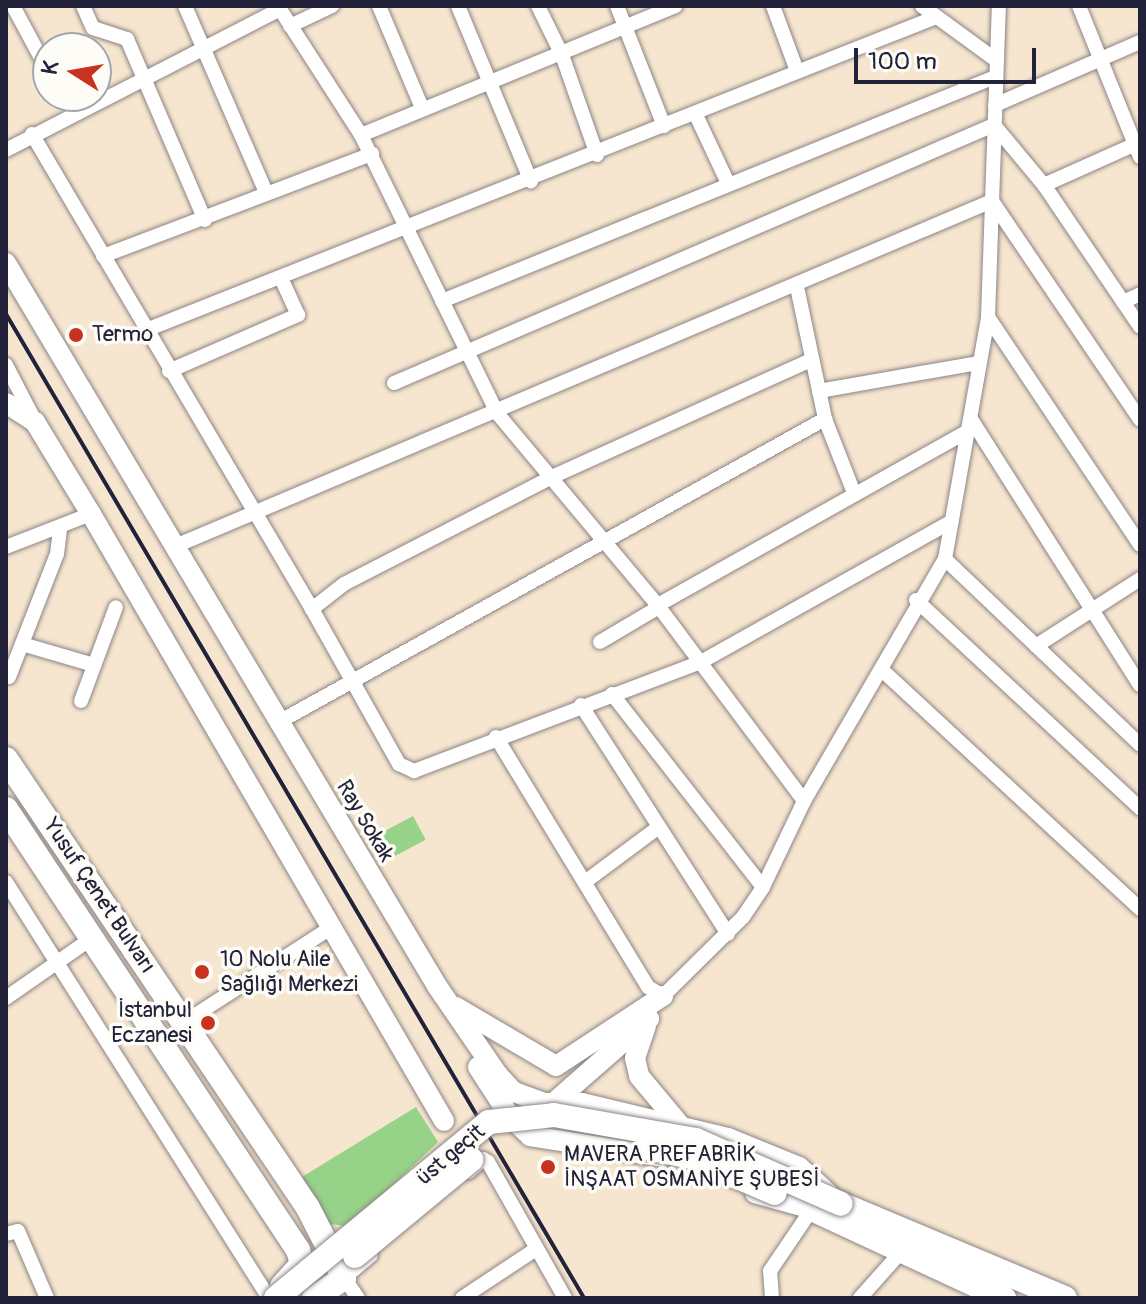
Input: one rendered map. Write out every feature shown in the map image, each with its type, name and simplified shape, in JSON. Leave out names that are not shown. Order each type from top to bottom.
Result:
[{"type":"highway","name":"Yusuf Çenet Bulvarı","points":[[6,759],[308,1208],[351,1288]]},
{"type":"highway","name":"Yusuf Çenet Bulvarı","points":[[6,809],[298,1250],[302,1264],[272,1298]]},
{"type":"highway","name":"üst geçit","points":[[272,1298],[489,1122],[554,1115],[696,1140],[841,1204]]},
{"type":"highway","points":[[298,1298],[385,1234],[499,1136],[549,1126],[691,1157],[1004,1298]]},
{"type":"highway","points":[[841,1204],[1065,1298]]},
{"type":"highway","points":[[314,1298],[351,1288]]},
{"type":"street","points":[[9,6],[32,44]]},
{"type":"street","points":[[83,6],[93,28],[127,39],[205,220]]},
{"type":"street","points":[[185,6],[266,192]]},
{"type":"street","points":[[290,26],[332,6]]},
{"type":"street","points":[[379,6],[422,108]]},
{"type":"street","points":[[458,6],[531,181]]},
{"type":"street","points":[[538,6],[562,55],[597,155]]},
{"type":"street","points":[[617,6],[664,126]]},
{"type":"street","points":[[361,135],[676,6]]},
{"type":"street","points":[[773,6],[797,71]]},
{"type":"street","points":[[922,6],[993,58]]},
{"type":"street","points":[[451,1004],[556,1066],[663,996],[728,934],[763,887],[804,801],[882,670],[916,600],[945,559],[988,317],[995,105],[993,58],[999,6]]},
{"type":"street","points":[[1044,185],[1138,147],[1079,6]]},
{"type":"street","points":[[112,95],[279,8],[372,154],[406,231],[497,413],[554,476],[658,606],[804,801]]},
{"type":"street","points":[[146,330],[406,231],[936,17]]},
{"type":"street","points":[[995,105],[1140,42]]},
{"type":"street","points":[[442,301],[995,77]]},
{"type":"street","points":[[6,150],[75,112]]},
{"type":"street","points":[[695,113],[728,183]]},
{"type":"street","points":[[994,128],[1044,185],[1140,327]]},
{"type":"street","points":[[994,128],[1140,336]]},
{"type":"street","points":[[394,383],[994,128]]},
{"type":"street","points":[[32,134],[169,371],[259,513],[405,770],[414,771],[496,737],[701,662],[949,523]]},
{"type":"street","points":[[103,256],[205,220],[266,192],[372,154]]},
{"type":"street","points":[[173,547],[797,287],[992,201]]},
{"type":"street","points":[[992,201],[1140,420]]},
{"type":"street","name":"Ray Sokak","points":[[6,263],[277,723],[451,1004],[514,1092],[554,1103],[582,1103],[728,1138],[799,1167],[841,1204]]},
{"type":"street","points":[[169,371],[298,315],[281,278]]},
{"type":"street","points":[[6,287],[420,973],[521,1128],[530,1136],[675,1159],[781,1204],[812,1209],[770,1271],[772,1298]]},
{"type":"street","points":[[797,287],[825,419],[854,493]]},
{"type":"street","points":[[1123,302],[1140,294]]},
{"type":"street","points":[[988,317],[1140,545]]},
{"type":"street","points":[[312,609],[344,584],[554,476],[811,360]]},
{"type":"street","points":[[819,391],[978,363]]},
{"type":"street","points":[[6,365],[35,422],[444,1121]]},
{"type":"street","points":[[6,403],[35,422]]},
{"type":"street","points":[[277,723],[607,543],[825,419]]},
{"type":"street","points":[[600,642],[969,425]]},
{"type":"street","points":[[969,425],[1140,685]]},
{"type":"street","points":[[6,547],[91,514]]},
{"type":"street","points":[[9,677],[57,554],[60,528]]},
{"type":"street","points":[[945,559],[1140,745]]},
{"type":"street","points":[[1036,646],[1140,579]]},
{"type":"street","points":[[916,600],[1140,808]]},
{"type":"street","points":[[81,701],[116,607]]},
{"type":"street","points":[[22,644],[94,665]]},
{"type":"street","points":[[882,670],[1140,909]]},
{"type":"street","points":[[612,694],[763,887]]},
{"type":"street","points":[[581,705],[656,829],[728,934]]},
{"type":"street","points":[[496,737],[648,987],[663,996]]},
{"type":"street","points":[[585,882],[656,829]]},
{"type":"street","points":[[6,882],[272,1298]]},
{"type":"street","points":[[183,1023],[329,929]]},
{"type":"street","points":[[6,998],[92,938]]},
{"type":"street","points":[[663,996],[638,1039],[639,1076],[680,1125]]},
{"type":"street","points":[[521,1128],[651,1018]]},
{"type":"street","points":[[351,1288],[483,1159],[565,1298]]},
{"type":"street","points":[[6,1234],[18,1231],[47,1298]]},
{"type":"street","points":[[462,1298],[536,1249]]},
{"type":"street","points":[[860,1298],[901,1252]]},
{"type":"green space","points":[[413,816],[426,840],[383,862],[371,839]]},
{"type":"green space","points":[[416,1107],[438,1142],[350,1226],[328,1224],[297,1180]]},
{"type":"railway","points":[[6,314],[584,1298]]},
{"type":"place","name":"Termo","points":[[76,335]]},
{"type":"place","name":"10 Nolu Aile Sağlığı Merkezi","points":[[202,972]]},
{"type":"place","name":"İstanbul Eczanesi","points":[[208,1023]]},
{"type":"place","name":"MAVERA PREFABRİK İNŞAAT OSMANİYE ŞUBESİ","points":[[548,1167]]}]
